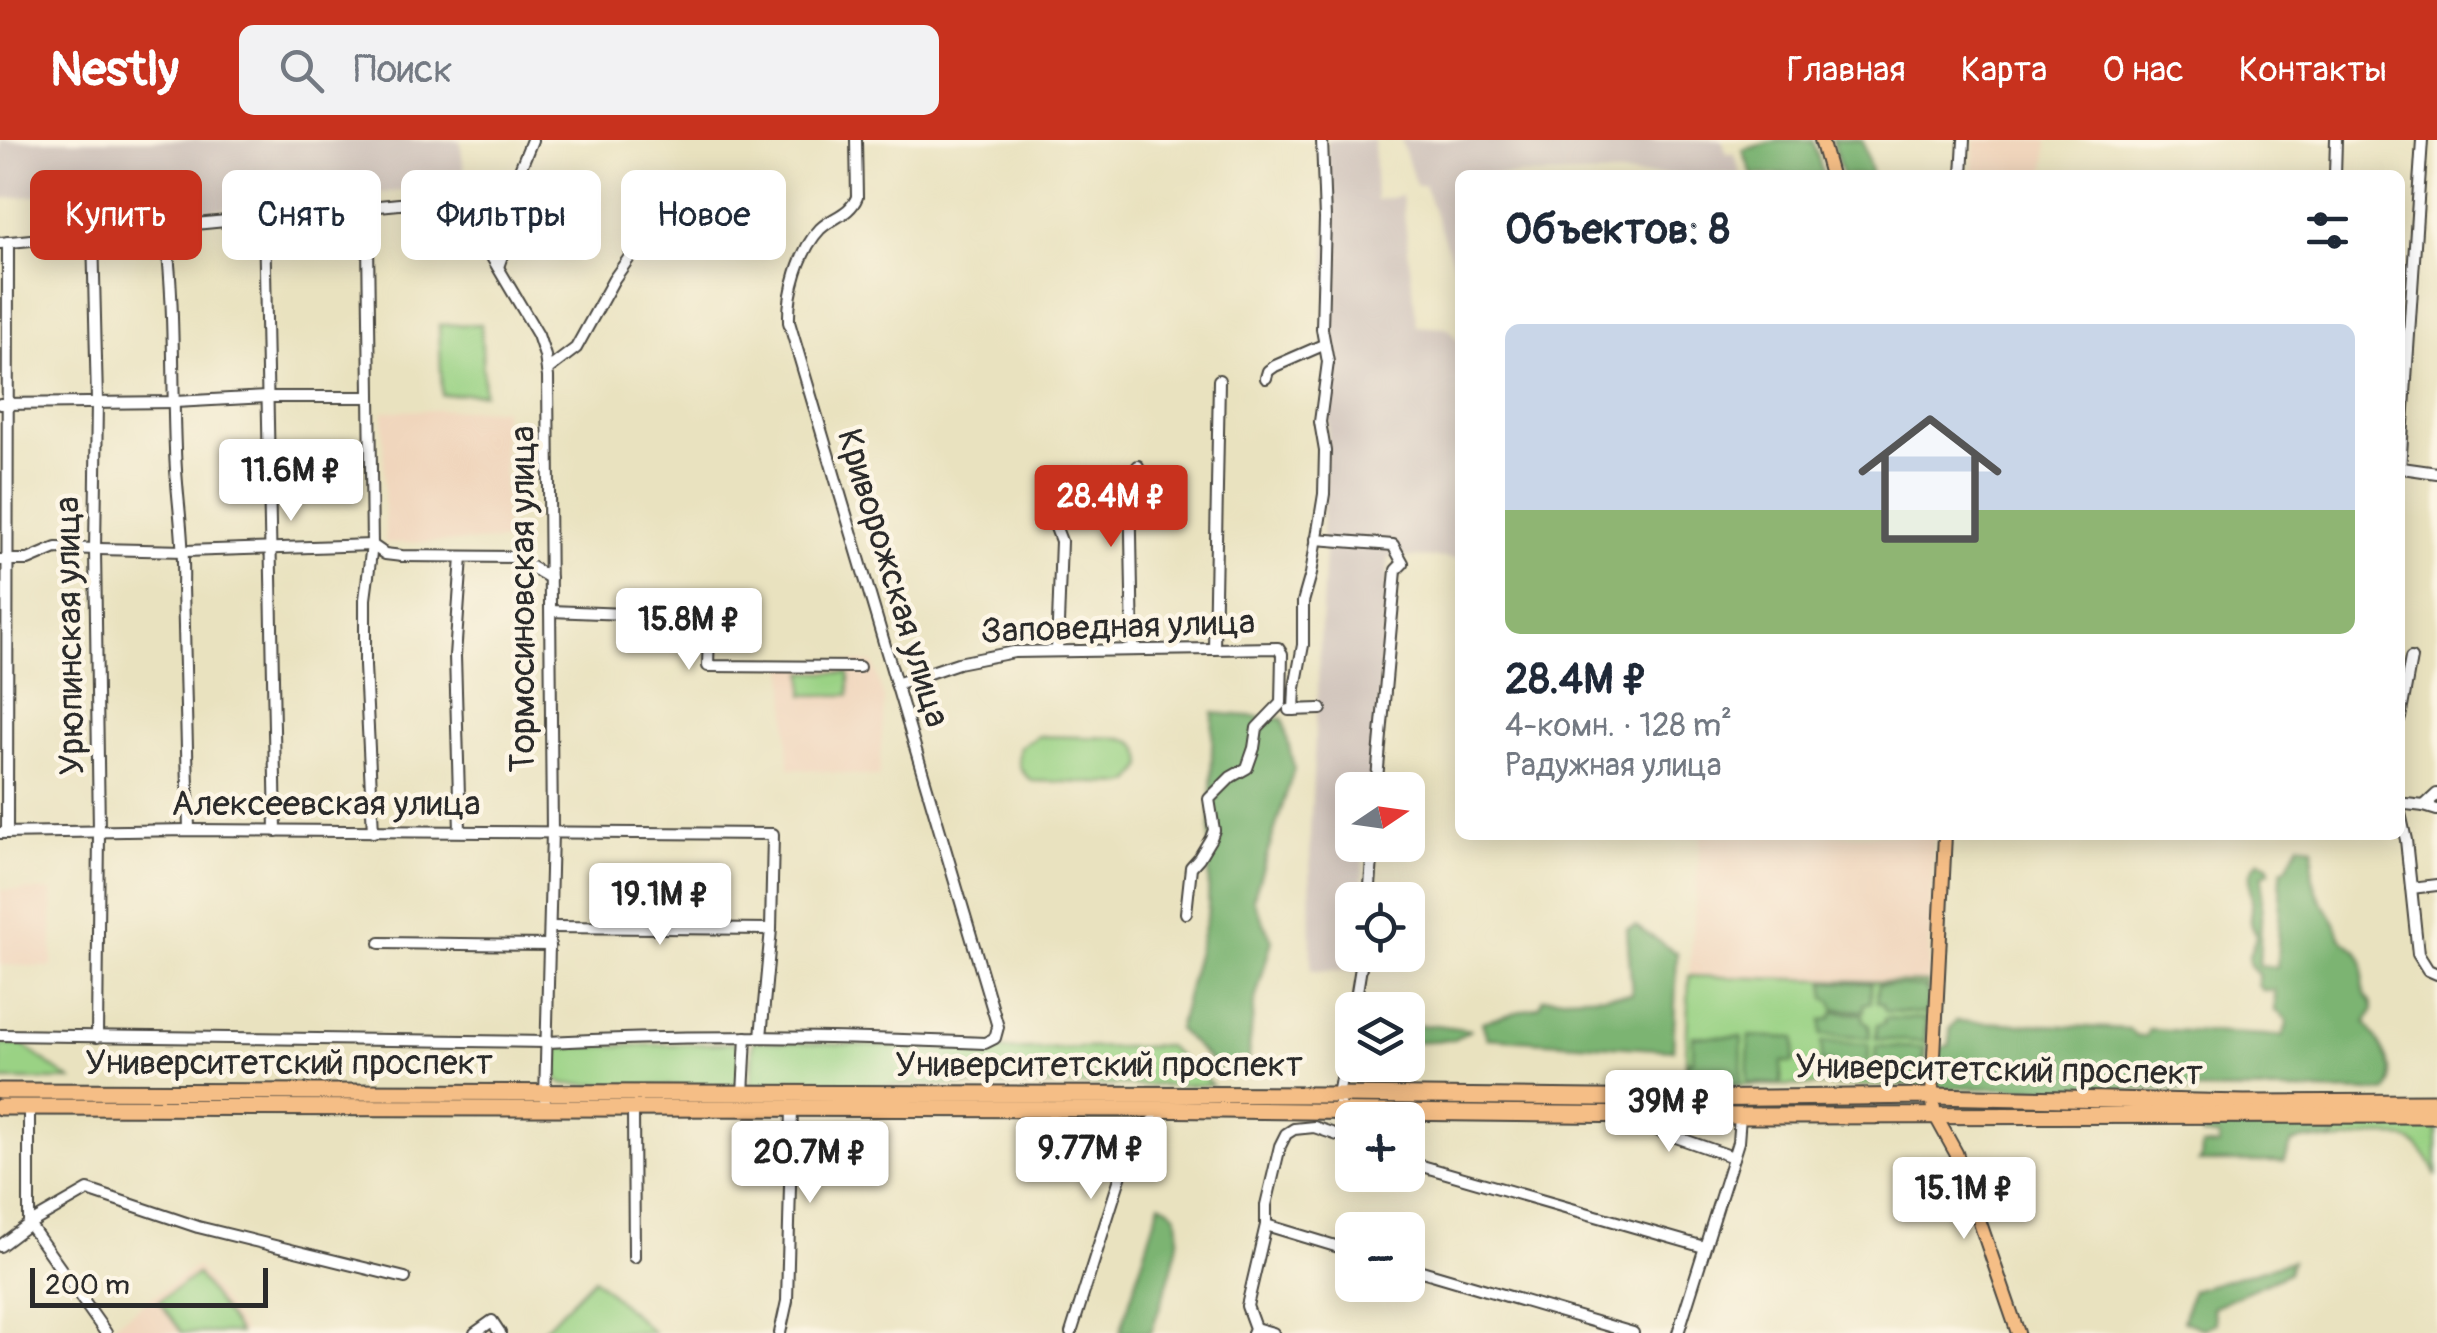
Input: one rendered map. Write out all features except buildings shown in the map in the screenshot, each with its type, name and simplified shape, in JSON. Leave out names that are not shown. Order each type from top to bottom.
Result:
[{"type":"highway","name":"Университетский проспект","points":[[0,1091],[545,1102],[633,1110],[1168,1110],[1335,1103]]},
{"type":"highway","name":"Университетский проспект","points":[[0,1106],[545,1102],[743,1094],[1335,1103]]},
{"type":"highway","name":"Университетский проспект","points":[[1425,1104],[1932,1096],[2244,1103],[2437,1102]]},
{"type":"highway","name":"Университетский проспект","points":[[1524,1105],[1652,1115],[1740,1116],[2437,1114]]},
{"type":"main road","points":[[1822,140],[1831,170]]},
{"type":"main road","points":[[1945,840],[1932,1096],[1936,1115],[1956,1153],[2018,1333]]},
{"type":"street","points":[[498,267],[506,244],[516,179],[532,140]]},
{"type":"street","name":"Криворожская улица","points":[[856,140],[857,197],[854,204],[820,229],[802,258],[788,305],[789,322],[998,1027],[995,1038],[986,1043]]},
{"type":"street","points":[[1294,710],[1303,645],[1303,602],[1324,494],[1325,451],[1320,422],[1328,362],[1323,345],[1322,140]]},
{"type":"street","points":[[1962,170],[1964,140]]},
{"type":"street","points":[[2334,170],[2336,140]]},
{"type":"street","points":[[2405,406],[2422,140]]},
{"type":"street","name":"Тормосиновская улица","points":[[381,206],[430,201],[447,204],[468,221],[538,335],[548,370],[552,832],[545,1102]]},
{"type":"street","points":[[3,833],[4,242],[30,240]]},
{"type":"street","name":"Урюпинская улица","points":[[94,260],[100,830],[97,1037]]},
{"type":"street","points":[[166,260],[175,452],[185,551],[189,830]]},
{"type":"street","points":[[265,260],[276,831]]},
{"type":"street","points":[[368,260],[372,546],[366,588],[365,666],[373,832]]},
{"type":"street","points":[[548,370],[576,348],[628,260]]},
{"type":"street","points":[[1266,378],[1268,370],[1323,345]]},
{"type":"street","points":[[1214,648],[1218,380]]},
{"type":"street","points":[[4,404],[368,397]]},
{"type":"street","points":[[1133,650],[1130,477],[1138,466]]},
{"type":"street","points":[[2405,469],[2437,473]]},
{"type":"street","points":[[1056,528],[1061,541],[1057,651]]},
{"type":"street","points":[[1316,540],[1394,544],[1403,563],[1396,570],[1378,772]]},
{"type":"street","points":[[4,560],[28,560],[56,548],[185,551],[372,546],[386,554],[514,556],[550,578]]},
{"type":"street","points":[[460,831],[456,656],[462,558]]},
{"type":"street","points":[[551,611],[698,617],[708,632],[708,666],[859,667]]},
{"type":"street","name":"Заповедная улица","points":[[896,684],[994,654],[1278,648],[1282,654],[1280,703],[1272,710]]},
{"type":"street","points":[[2405,688],[2410,658]]},
{"type":"street","points":[[1186,913],[1191,867],[1214,830],[1209,799],[1247,768],[1257,728],[1272,710],[1321,710]]},
{"type":"street","points":[[2424,806],[2437,794]]},
{"type":"street","points":[[2405,805],[2437,810]]},
{"type":"street","name":"Алексеевская улица","points":[[3,833],[189,830],[773,834],[771,929]]},
{"type":"street","points":[[2405,835],[2418,954],[2428,970],[2437,974]]},
{"type":"street","points":[[2411,888],[2437,885]]},
{"type":"street","points":[[550,927],[771,929],[761,1037]]},
{"type":"street","points":[[380,943],[550,944]]},
{"type":"street","name":"Университетский проспект","points":[[0,1034],[547,1042],[761,1037],[986,1043]]},
{"type":"street","points":[[743,1094],[746,1037]]},
{"type":"street","points":[[30,1106],[29,1224],[106,1333]]},
{"type":"street","points":[[633,1110],[634,1256]]},
{"type":"street","points":[[780,1333],[786,1301],[792,1110]]},
{"type":"street","points":[[1071,1333],[1131,1143],[1145,1126],[1168,1110]]},
{"type":"street","points":[[1652,1115],[1654,1129],[1733,1157]]},
{"type":"street","points":[[1678,1333],[1738,1142],[1740,1116]]},
{"type":"street","points":[[1273,1333],[1254,1330],[1247,1306],[1280,1146],[1294,1129],[1314,1126],[1335,1133]]},
{"type":"street","points":[[1425,1167],[1704,1247]]},
{"type":"street","points":[[0,1246],[88,1190],[198,1227],[405,1278]]},
{"type":"street","points":[[1266,1226],[1335,1246]]},
{"type":"street","points":[[1425,1272],[1633,1333]]},
{"type":"street","points":[[475,1333],[492,1321],[500,1333]]},
{"type":"shaded area","points":[[0,140],[460,140],[464,170],[401,170],[401,191],[381,193],[381,170],[222,170],[222,209],[202,210],[202,170],[30,170],[30,196],[0,199]]},
{"type":"shaded area","points":[[1327,140],[1374,140],[1376,200],[1402,196],[1417,326],[1447,328],[1455,337],[1455,558],[1389,557],[1373,772],[1335,772],[1335,862],[1363,862],[1362,882],[1335,882],[1335,971],[1311,971],[1310,831],[1331,370],[1326,337]]},
{"type":"shaded area","points":[[1401,140],[1722,140],[1727,154],[1734,153],[1739,170],[1455,170],[1455,269],[1424,185],[1416,186]]},
{"type":"shaded area","points":[[1975,140],[2047,140],[2045,170],[1973,170]]},
{"type":"shaded area","points":[[503,409],[505,541],[385,543],[383,411]]},
{"type":"shaded area","points":[[785,662],[873,663],[884,699],[879,777],[789,768]]},
{"type":"shaded area","points":[[1701,840],[1934,840],[1928,983],[1689,976]]},
{"type":"shaded area","points":[[0,890],[52,891],[52,967],[0,965]]},
{"type":"shaded area","points":[[197,1266],[245,1333],[118,1333],[113,1325]]},
{"type":"green space","points":[[1778,140],[1813,140],[1822,170],[1750,170],[1743,150]]},
{"type":"green space","points":[[1832,140],[1862,140],[1871,170],[1841,170]]},
{"type":"green space","points":[[481,324],[484,393],[442,395],[439,325]]},
{"type":"green space","points":[[804,672],[849,673],[849,695],[804,695]]},
{"type":"green space","points":[[1213,713],[1283,719],[1294,769],[1253,899],[1272,940],[1254,1004],[1247,1068],[1219,1069],[1178,1029],[1208,911]]},
{"type":"green space","points":[[1038,736],[1127,739],[1138,748],[1143,766],[1125,784],[1032,781],[1024,774],[1018,757],[1020,747]]},
{"type":"green space","points":[[2299,843],[2313,847],[2316,890],[2340,936],[2361,958],[2365,992],[2373,1009],[2366,1023],[2389,1065],[2387,1092],[1939,1088],[1935,1080],[1936,1049],[1950,1046],[1950,1028],[1956,1021],[2129,1029],[2136,1037],[2146,1036],[2149,1029],[2283,1036],[2288,1022],[2275,1011],[2275,990],[2262,990],[2258,974],[2249,964],[2256,933],[2251,921],[2250,878],[2260,860],[2269,866],[2269,872],[2263,875],[2259,966],[2277,967],[2281,875]]},
{"type":"green space","points":[[1636,926],[1677,953],[1673,1050],[1487,1038],[1482,1022],[1539,1006],[1543,998],[1632,994],[1627,929]]},
{"type":"green space","points":[[1689,976],[1928,983],[1926,1086],[1685,1085]]},
{"type":"green space","points":[[1825,982],[1871,983],[1871,1002],[1864,1004],[1864,1011],[1834,1009],[1825,998]]},
{"type":"green space","points":[[1878,984],[1925,987],[1929,996],[1926,1014],[1885,1011],[1883,1004],[1877,1002]]},
{"type":"green space","points":[[1834,1012],[1863,1014],[1870,1038],[1821,1035],[1822,1020],[1830,1019]]},
{"type":"green space","points":[[1885,1018],[1926,1019],[1925,1042],[1876,1039],[1877,1025],[1884,1024]]},
{"type":"green space","points":[[1425,1025],[1470,1030],[1454,1040],[1425,1041]]},
{"type":"green space","points":[[1693,1036],[1742,1037],[1741,1084],[1687,1083],[1688,1061],[1693,1061]]},
{"type":"green space","points":[[1749,1036],[1795,1038],[1794,1062],[1782,1062],[1781,1084],[1747,1083]]},
{"type":"green space","points":[[753,1041],[987,1050],[1167,1046],[1212,1085],[751,1086]]},
{"type":"green space","points":[[1822,1042],[1869,1044],[1868,1078],[1846,1077],[1845,1083],[1831,1083],[1832,1063],[1821,1062]]},
{"type":"green space","points":[[742,1043],[740,1087],[562,1084],[557,1078],[557,1051],[561,1047]]},
{"type":"green space","points":[[0,1044],[22,1045],[71,1080],[0,1080]]},
{"type":"green space","points":[[1876,1046],[1924,1048],[1921,1081],[1874,1081]]},
{"type":"green space","points":[[2238,1120],[2252,1125],[2337,1124],[2336,1135],[2332,1141],[2306,1139],[2292,1143],[2284,1162],[2199,1162],[2202,1146],[2219,1146],[2219,1136],[2202,1136],[2207,1122]]},
{"type":"green space","points":[[2337,1124],[2437,1124],[2437,1177],[2429,1159],[2408,1140],[2382,1136],[2332,1141]]},
{"type":"green space","points":[[1160,1203],[1173,1211],[1178,1220],[1170,1276],[1151,1333],[1120,1333]]},
{"type":"green space","points":[[2291,1261],[2288,1273],[2212,1307],[2216,1323],[2203,1329],[2183,1321],[2192,1290]]},
{"type":"green space","points":[[197,1274],[239,1333],[182,1333],[159,1301]]},
{"type":"green space","points":[[594,1278],[654,1333],[541,1332]]}]
